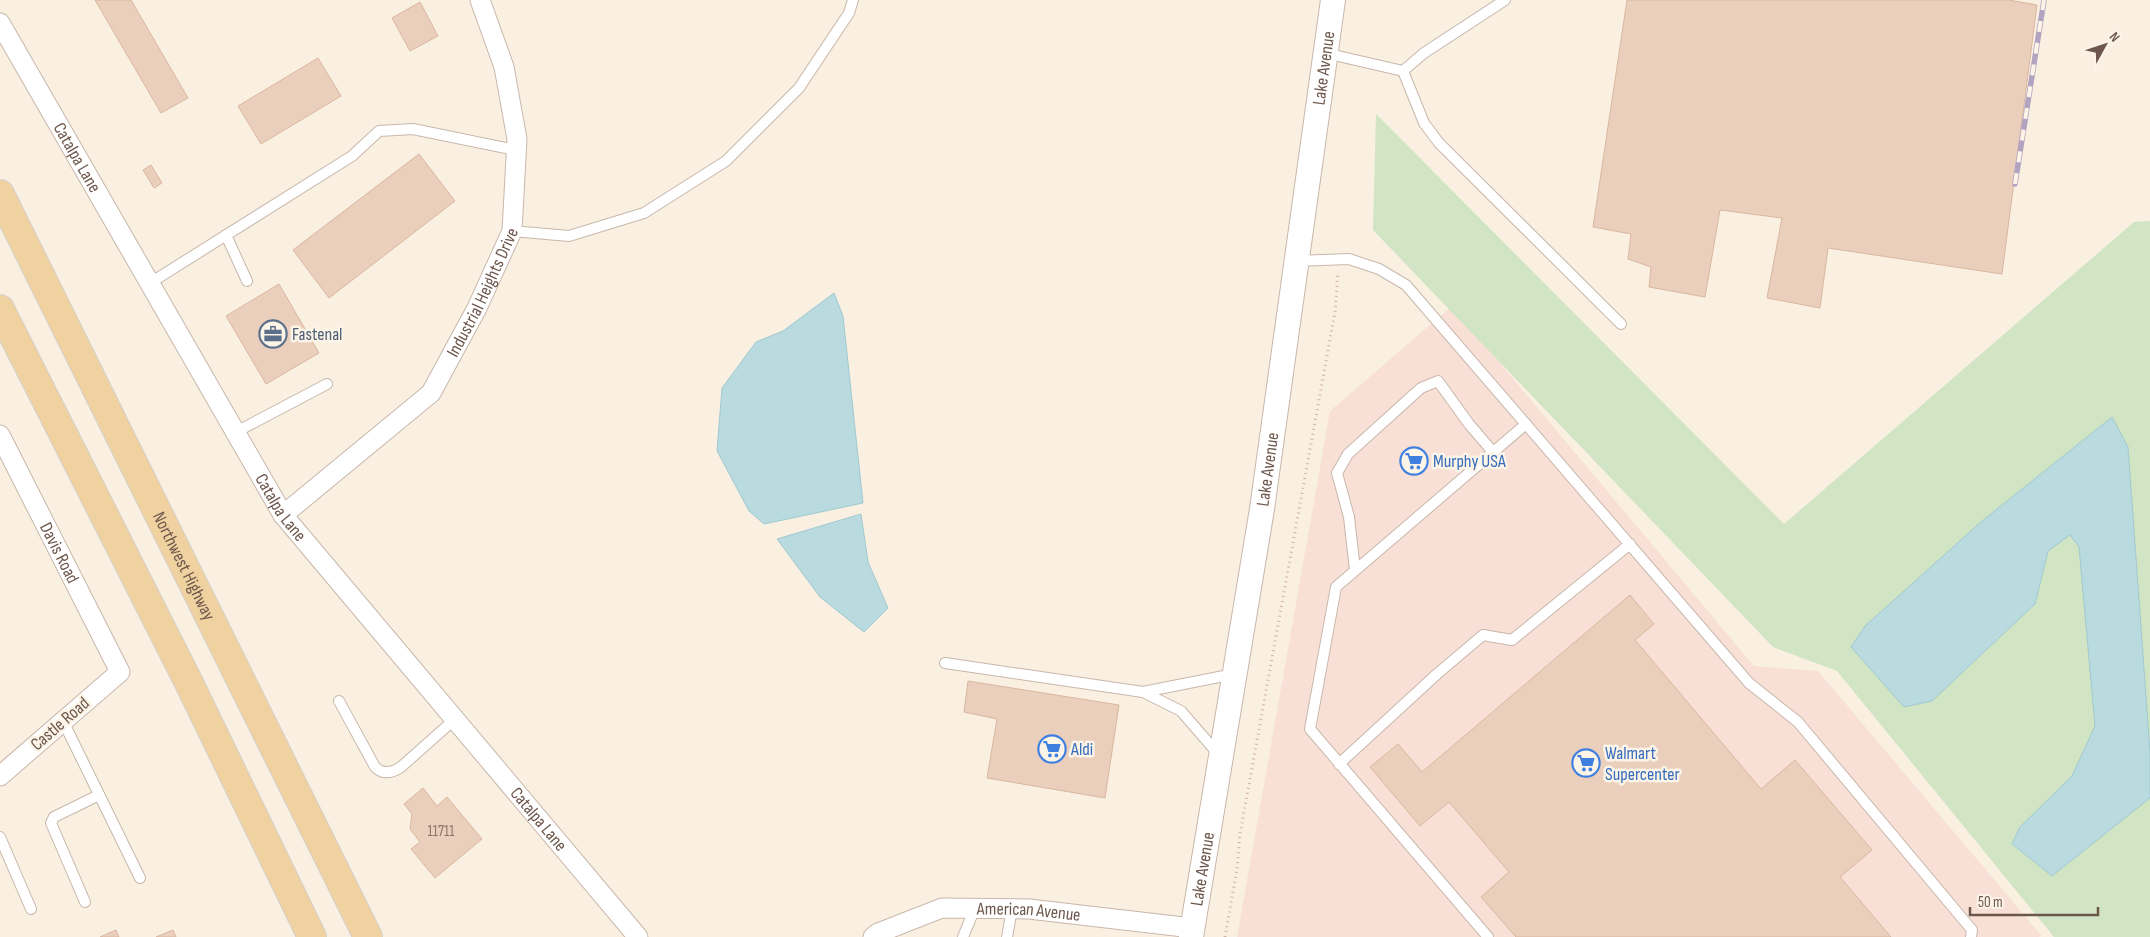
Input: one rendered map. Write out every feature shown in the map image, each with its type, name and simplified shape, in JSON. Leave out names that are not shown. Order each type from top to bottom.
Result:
[{"type":"main road","name":"Northwest Highway","points":[[0,194],[368,937]]},
{"type":"main road","points":[[0,309],[189,683],[312,937]]},
{"type":"street","name":"Industrial Heights Drive","points":[[283,514],[431,393],[477,308],[512,231],[517,138],[504,67],[480,0]]},
{"type":"street","name":"Lake Avenue","points":[[1191,932],[1262,509],[1333,0]]},
{"type":"street","name":"Catalpa Lane","points":[[0,23],[283,514],[638,937]]},
{"type":"street","name":"Davis Road","points":[[0,435],[120,672]]},
{"type":"street","name":"Castle Road","points":[[0,776],[120,672]]},
{"type":"street","name":"American Avenue","points":[[874,937],[942,908],[1012,909],[1191,932]]},
{"type":"lane","points":[[512,231],[569,236],[644,213],[726,161],[799,88],[849,13],[853,0]]},
{"type":"lane","points":[[1403,71],[1424,53],[1505,0]]},
{"type":"lane","points":[[1325,53],[1403,71]]},
{"type":"lane","points":[[1403,71],[1424,123],[1439,143],[1620,324]]},
{"type":"lane","points":[[150,283],[352,156],[379,131],[413,129],[516,150]]},
{"type":"lane","points":[[226,235],[247,281]]},
{"type":"lane","points":[[1296,262],[1349,258],[1379,269],[1406,285],[1749,683],[1798,722],[1972,930],[1971,937]]},
{"type":"lane","points":[[1355,570],[1349,517],[1337,473],[1348,454],[1421,388],[1438,381],[1493,452]]},
{"type":"lane","points":[[236,432],[327,384]]},
{"type":"lane","points":[[1488,937],[1310,729],[1336,587],[1526,424]]},
{"type":"lane","points":[[1340,764],[1437,674],[1483,635],[1512,640],[1630,544]]},
{"type":"lane","points":[[945,663],[1143,692],[1181,711],[1220,757]]},
{"type":"lane","points":[[1143,692],[1234,674]]},
{"type":"lane","points":[[339,701],[375,767],[380,772],[386,773],[401,767],[455,719]]},
{"type":"lane","points":[[63,721],[140,878]]},
{"type":"lane","points":[[86,902],[51,823],[54,817],[99,795]]},
{"type":"lane","points":[[0,836],[31,909]]},
{"type":"lane","points":[[964,937],[974,908]]},
{"type":"lane","points":[[1007,937],[1012,909]]},
{"type":"path","points":[[1225,937],[1238,869],[1240,834],[1335,312],[1339,259]]},
{"type":"shaded area","points":[[1452,306],[1754,666],[1818,671],[2041,935],[2039,937],[1237,937],[1330,411]]},
{"type":"green space","points":[[1376,114],[1784,524],[2134,222],[2150,221],[2150,937],[2054,937],[1837,671],[1773,647],[1373,230]]},
{"type":"water","points":[[834,293],[843,316],[863,503],[764,524],[749,511],[717,451],[722,388],[756,342],[783,331]]},
{"type":"water","points":[[2112,417],[2128,447],[2150,752],[2150,798],[2052,876],[2012,844],[2020,827],[2072,776],[2095,726],[2079,547],[2070,535],[2048,551],[2035,604],[1932,701],[1904,707],[1851,647],[1865,626],[1982,521]]},
{"type":"water","points":[[861,514],[868,562],[888,608],[864,632],[820,597],[777,539]]},
{"type":"building","points":[[95,0],[131,0],[188,98],[161,113]]},
{"type":"building","points":[[1627,0],[2009,0],[2037,5],[2002,274],[1828,248],[1820,308],[1767,298],[1782,218],[1720,210],[1705,297],[1649,287],[1651,267],[1628,259],[1631,234],[1593,227]]},
{"type":"building","points":[[420,2],[438,36],[410,51],[392,18]]},
{"type":"building","points":[[318,58],[341,96],[261,144],[238,106]]},
{"type":"building","points":[[419,154],[455,201],[329,298],[293,250]]},
{"type":"building","points":[[151,165],[162,183],[154,188],[143,170]]},
{"type":"building","name":"Fastenal","points":[[279,284],[319,353],[266,384],[226,316]]},
{"type":"building","name":"Walmart Supercenter","points":[[1630,595],[1654,624],[1635,640],[1761,789],[1795,760],[1872,850],[1840,877],[1891,937],[1516,937],[1481,897],[1509,872],[1449,802],[1420,826],[1370,767],[1398,744],[1422,772]]},
{"type":"building","name":"Aldi","points":[[968,681],[1119,705],[1105,798],[987,778],[997,719],[964,712]]},
{"type":"building","points":[[423,788],[437,806],[447,797],[482,839],[435,878],[411,849],[420,842],[410,829],[412,814],[404,804]]},
{"type":"building","points":[[116,930],[119,937],[100,937]]},
{"type":"building","points":[[173,930],[176,937],[156,937]]},
{"type":"railway","points":[[2015,184],[2044,0]]},
{"type":"place","name":"Fastenal","points":[[273,334]]},
{"type":"place","name":"Murphy USA","points":[[1414,461]]},
{"type":"place","name":"Aldi","points":[[1052,749]]},
{"type":"place","name":"Walmart Supercenter","points":[[1586,763]]}]
